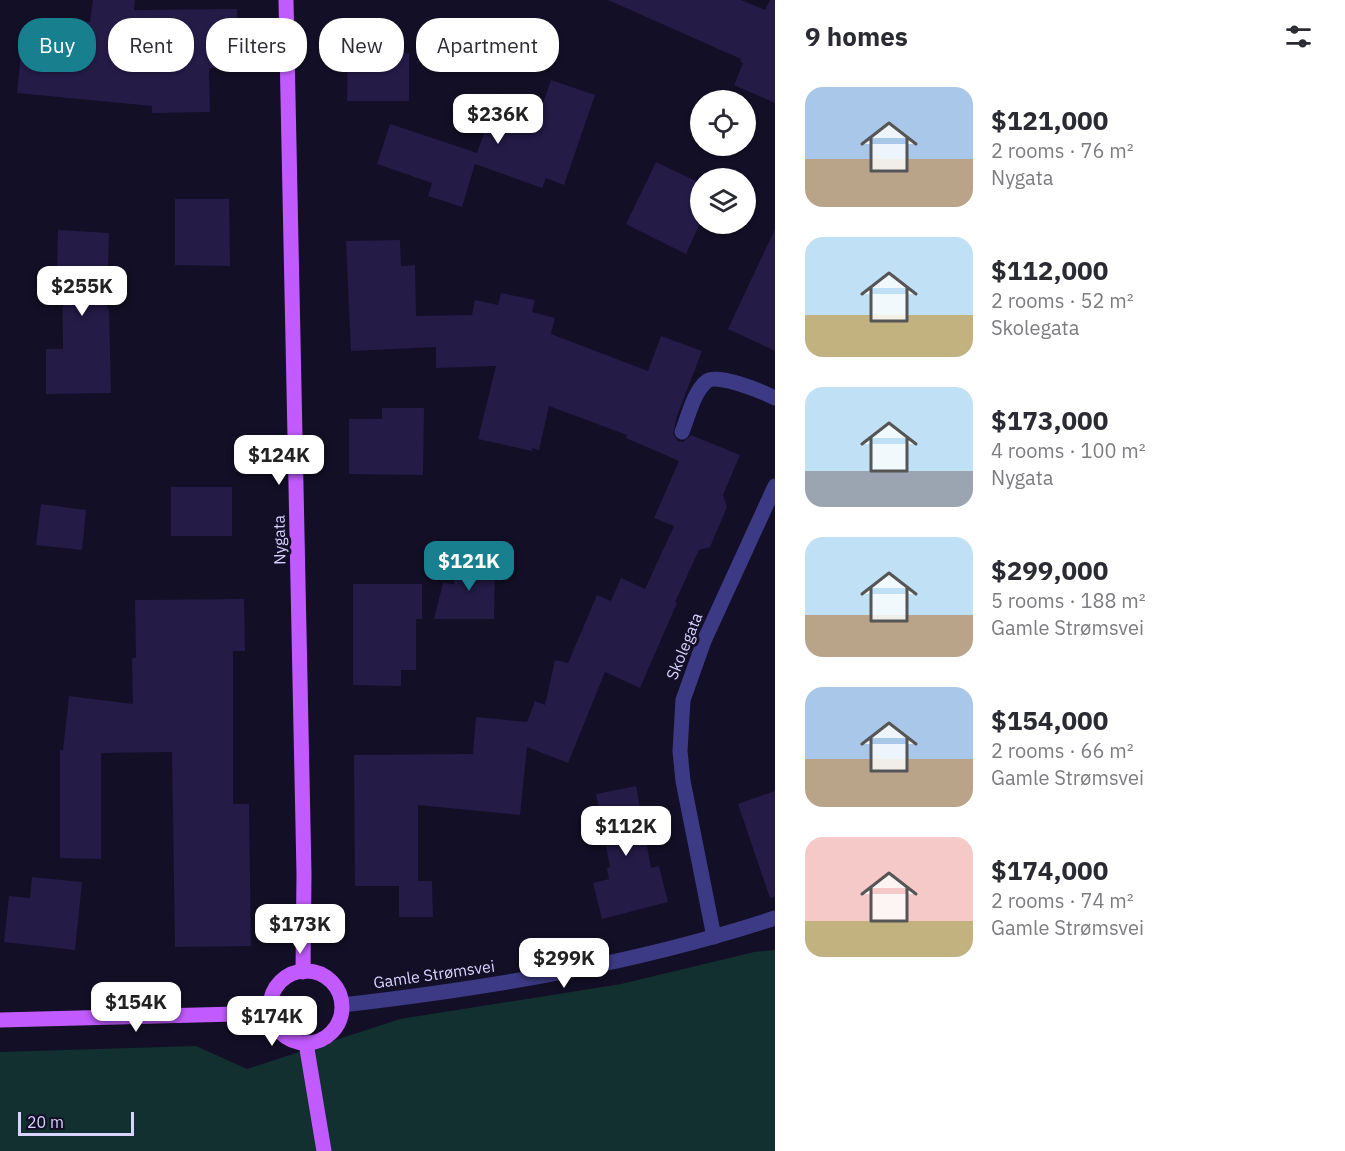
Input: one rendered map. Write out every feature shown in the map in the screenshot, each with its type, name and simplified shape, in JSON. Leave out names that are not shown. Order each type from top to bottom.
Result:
[{"type":"main road","name":"Nygata","points":[[286,0],[303,852],[303,972]]},
{"type":"main road","points":[[303,972],[317,973],[329,980],[339,991],[342,1005],[341,1017],[336,1027],[328,1036],[317,1042],[294,1041],[283,1035],[271,1013],[272,998],[278,985],[289,976],[303,972]]},
{"type":"main road","points":[[0,1020],[271,1013]]},
{"type":"main road","points":[[306,1043],[324,1151]]},
{"type":"street","points":[[682,432],[700,390],[708,380],[714,378],[744,385],[775,398]]},
{"type":"street","name":"Skolegata","points":[[714,937],[683,781],[680,751],[683,700],[704,641],[775,486]]},
{"type":"street","name":"Gamle Strømsvei","points":[[342,1005],[558,973],[624,960],[714,937],[775,918]]},
{"type":"green space","points":[[775,950],[775,1151],[0,1151],[0,1052],[196,1046],[247,1069],[400,1019],[621,984],[754,952]]},
{"type":"building","points":[[93,0],[135,0],[134,10],[237,9],[237,18],[206,18],[206,72],[209,72],[210,112],[152,113],[152,106],[17,93],[19,72],[96,72],[96,18],[91,18]]},
{"type":"building","points":[[608,0],[741,0],[765,10],[770,0],[775,0],[775,103],[756,95],[756,90],[745,90],[734,85],[743,63],[740,62],[741,59]]},
{"type":"building","points":[[404,53],[409,53],[409,101],[347,101],[348,72],[404,72]]},
{"type":"building","points":[[551,80],[595,95],[564,185],[546,178],[542,188],[475,164],[462,207],[428,196],[432,183],[377,164],[390,124],[477,153],[498,93],[541,109]]},
{"type":"building","points":[[656,162],[690,178],[690,234],[695,234],[686,254],[626,224]]},
{"type":"building","points":[[175,199],[229,199],[230,266],[175,265]]},
{"type":"building","points":[[775,229],[775,351],[728,329]]},
{"type":"building","points":[[58,230],[109,233],[107,309],[109,309],[111,393],[46,394],[46,349],[63,349],[62,268],[57,268]]},
{"type":"building","points":[[400,240],[401,266],[415,265],[416,316],[472,315],[475,300],[498,305],[501,293],[535,300],[532,312],[555,318],[551,334],[648,371],[661,336],[702,351],[677,416],[673,434],[678,441],[683,442],[691,435],[740,455],[723,495],[727,507],[710,547],[699,550],[640,688],[605,672],[568,763],[527,747],[520,815],[418,805],[418,881],[432,881],[433,917],[399,917],[399,886],[355,886],[354,755],[473,754],[476,717],[527,722],[535,701],[545,705],[555,660],[568,663],[597,595],[611,601],[621,578],[645,589],[674,526],[654,518],[679,461],[626,438],[627,435],[549,406],[539,450],[532,448],[532,451],[478,439],[496,366],[436,368],[436,347],[351,351],[346,241]]},
{"type":"building","points":[[382,408],[424,408],[423,475],[349,474],[349,419],[382,419]]},
{"type":"building","points":[[171,487],[232,487],[232,536],[171,536]]},
{"type":"building","points":[[41,504],[86,510],[82,550],[36,545]]},
{"type":"building","points":[[454,561],[495,561],[494,619],[434,619],[443,583],[454,584]]},
{"type":"building","points":[[353,584],[422,584],[422,619],[416,619],[416,670],[401,670],[401,686],[353,685]]},
{"type":"building","points":[[244,599],[245,651],[233,651],[233,804],[249,804],[251,946],[175,947],[172,752],[101,753],[101,859],[60,858],[60,750],[63,750],[69,696],[133,704],[132,658],[136,658],[135,600]]},
{"type":"building","points":[[636,786],[651,868],[659,866],[668,902],[602,919],[593,883],[609,879],[607,868],[610,867],[596,794]]},
{"type":"building","points":[[775,791],[775,897],[770,898],[738,804]]},
{"type":"building","points":[[32,877],[82,882],[75,950],[4,942],[9,896],[30,898]]}]
